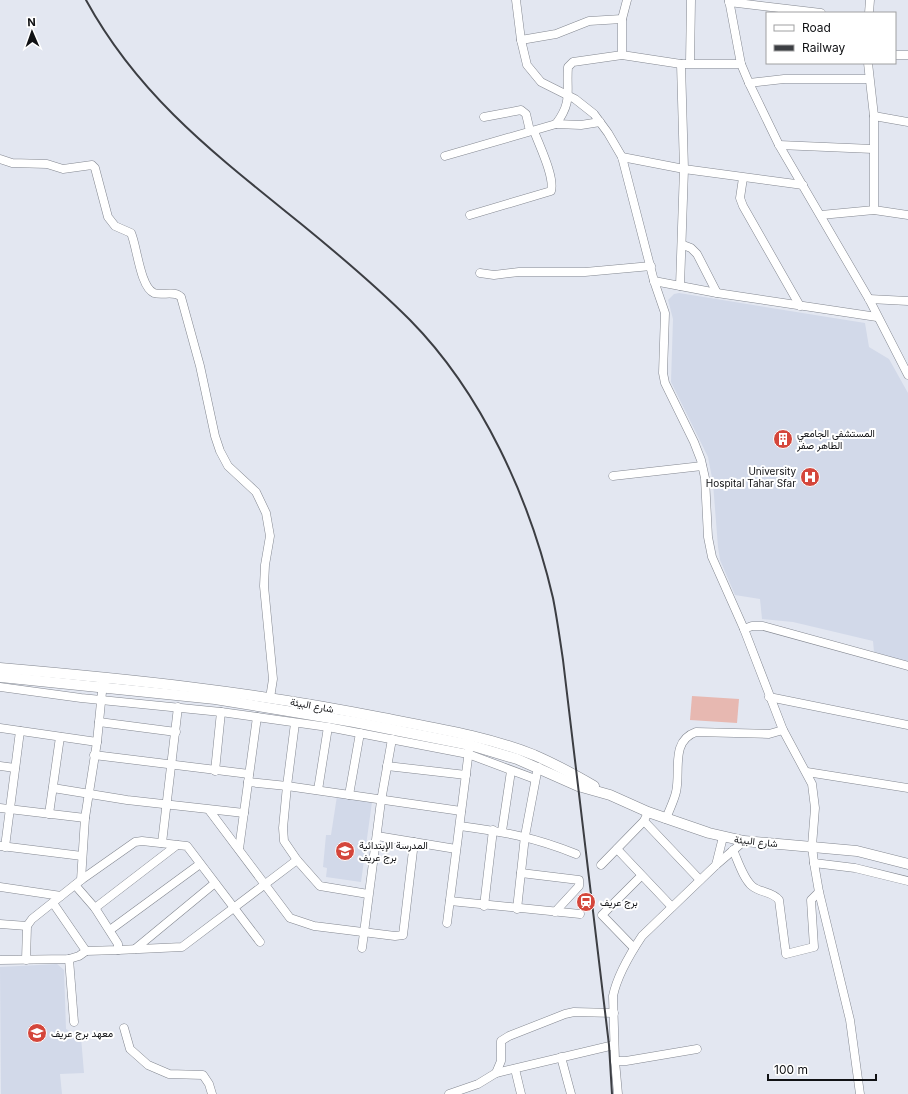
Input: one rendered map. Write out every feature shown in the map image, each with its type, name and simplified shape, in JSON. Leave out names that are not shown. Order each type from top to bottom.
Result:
[{"type":"main road","name":"شارع البيئة","points":[[0,668],[245,703],[354,722],[470,745],[534,755],[577,776],[646,817],[666,819],[723,837],[744,841],[857,851],[908,864]]},
{"type":"main road","name":"شارع البيئة","points":[[0,678],[103,682],[216,690],[355,712],[470,745],[538,767],[578,786],[610,795]]},
{"type":"street","points":[[516,0],[521,40],[527,65],[533,74],[546,86],[569,95],[583,104],[600,122],[622,157],[654,281],[665,313],[663,373],[665,383],[694,442],[702,466],[710,547],[744,629],[769,698],[783,730],[807,772],[812,784],[814,800],[812,846],[814,863],[819,892],[850,1020],[860,1094]]},
{"type":"street","points":[[622,55],[622,19],[627,0]]},
{"type":"street","points":[[690,63],[691,0]]},
{"type":"street","points":[[869,12],[870,0]]},
{"type":"street","points":[[813,12],[729,1],[740,64],[748,83],[779,145],[869,299],[908,375]]},
{"type":"street","points":[[521,40],[556,34],[589,21],[622,19]]},
{"type":"street","points":[[556,124],[563,113],[569,95],[568,70],[570,64],[578,60],[622,55],[681,64],[740,64]]},
{"type":"street","points":[[896,55],[908,55]]},
{"type":"street","points":[[680,286],[683,245],[684,169],[681,64]]},
{"type":"street","points":[[868,64],[874,116],[874,210]]},
{"type":"street","points":[[748,83],[784,79],[869,79]]},
{"type":"street","points":[[470,215],[551,191],[548,172],[526,114],[521,110],[484,117]]},
{"type":"street","points":[[874,116],[908,122]]},
{"type":"street","points":[[445,156],[556,124],[581,125],[600,122]]},
{"type":"street","points":[[779,145],[873,149]]},
{"type":"street","points":[[622,157],[684,169],[743,178],[803,184]]},
{"type":"street","points":[[0,159],[12,162],[47,164],[63,169],[92,165],[95,168],[108,217],[115,226],[131,233],[139,265],[149,289],[156,293],[177,294],[181,297],[200,366],[215,436],[220,451],[228,466],[256,492],[266,513],[270,536],[265,565],[264,586],[274,679],[270,698]]},
{"type":"street","points":[[743,178],[740,198],[743,206],[800,306]]},
{"type":"street","points":[[821,215],[874,210],[908,215]]},
{"type":"street","points":[[683,245],[692,248],[697,254],[717,293]]},
{"type":"street","points":[[480,273],[494,275],[519,272],[584,272],[651,266]]},
{"type":"street","points":[[654,281],[717,293],[877,317]]},
{"type":"street","points":[[869,299],[908,301]]},
{"type":"street","points":[[613,476],[702,466]]},
{"type":"street","points":[[744,629],[752,626],[763,626],[908,666]]},
{"type":"street","points":[[81,880],[85,818],[97,742],[103,682]]},
{"type":"street","points":[[0,688],[221,712],[328,727],[392,739],[470,745],[511,770],[535,780]]},
{"type":"street","points":[[769,698],[908,725]]},
{"type":"street","points":[[162,843],[178,707]]},
{"type":"street","points":[[215,771],[221,712]]},
{"type":"street","points":[[239,849],[257,717]]},
{"type":"street","points":[[99,722],[176,732]]},
{"type":"street","points":[[295,723],[287,786],[283,836],[284,841],[297,860],[320,886],[368,894]]},
{"type":"street","points":[[318,790],[328,727]]},
{"type":"street","points":[[0,728],[97,742]]},
{"type":"street","points":[[666,819],[676,793],[680,750],[683,741],[689,735],[696,732],[769,734],[783,730]]},
{"type":"street","points":[[20,731],[10,809],[2,846],[82,856]]},
{"type":"street","points":[[348,795],[360,733]]},
{"type":"street","points":[[49,814],[60,737]]},
{"type":"street","points":[[362,948],[381,801],[392,739]]},
{"type":"street","points":[[447,923],[470,745]]},
{"type":"street","points":[[94,755],[215,771],[287,786],[381,801],[461,811]]},
{"type":"street","points":[[0,766],[15,768]]},
{"type":"street","points":[[387,766],[466,775]]},
{"type":"street","points":[[517,909],[525,836],[538,767]]},
{"type":"street","points":[[502,831],[511,770]]},
{"type":"street","points":[[807,772],[908,788]]},
{"type":"street","points":[[53,788],[127,800],[244,813]]},
{"type":"street","points":[[0,808],[85,818]]},
{"type":"street","points":[[209,810],[266,884],[286,914],[293,920],[314,926],[398,936],[403,934],[414,842]]},
{"type":"street","points":[[601,865],[646,817],[700,880]]},
{"type":"street","points":[[460,826],[502,831],[525,836],[547,842],[576,854]]},
{"type":"street","points":[[484,906],[493,830]]},
{"type":"street","points":[[377,836],[456,849]]},
{"type":"street","points":[[716,865],[723,837]]},
{"type":"street","points":[[618,1094],[614,1045],[615,988],[634,948],[642,936],[716,865],[744,841]]},
{"type":"street","points":[[26,960],[27,926],[35,916],[81,880],[135,842],[177,844],[187,846],[260,942]]},
{"type":"street","points":[[95,908],[177,844]]},
{"type":"street","points":[[617,849],[672,907]]},
{"type":"street","points":[[733,850],[748,881],[758,889],[775,896],[779,900],[786,954],[814,947],[811,900],[819,892]]},
{"type":"street","points":[[0,960],[70,959],[79,956],[86,951],[182,947],[297,860]]},
{"type":"street","points":[[814,863],[855,868],[908,881]]},
{"type":"street","points":[[110,930],[200,864]]},
{"type":"street","points":[[521,873],[579,880],[579,886],[555,912]]},
{"type":"street","points":[[634,948],[602,915],[641,876]]},
{"type":"street","points":[[135,949],[215,883]]},
{"type":"street","points":[[75,886],[95,908],[117,940],[118,950]]},
{"type":"street","points":[[0,887],[61,896]]},
{"type":"street","points":[[450,901],[484,906],[580,914]]},
{"type":"street","points":[[53,903],[86,951]]},
{"type":"street","points":[[0,924],[27,926]]},
{"type":"street","points":[[70,959],[74,1022]]},
{"type":"street","points":[[496,1073],[501,1061],[501,1042],[509,1036],[565,1014],[574,1012],[614,1013]]},
{"type":"street","points":[[124,1028],[129,1047],[148,1065],[169,1074],[203,1075],[209,1084],[212,1094]]},
{"type":"street","points":[[449,1094],[478,1084],[496,1073],[614,1045]]},
{"type":"street","points":[[615,1061],[626,1061],[697,1049]]},
{"type":"street","points":[[561,1057],[571,1094]]},
{"type":"street","points":[[515,1069],[521,1094]]},
{"type":"shaded area","name":"University Hospital Tahar Sfar","points":[[679,293],[865,323],[869,347],[889,359],[908,393],[908,662],[874,652],[873,641],[793,622],[762,619],[760,599],[735,595],[720,560],[713,483],[708,457],[671,382],[673,319],[668,300],[674,294]]},
{"type":"shaded area","points":[[692,696],[739,699],[737,723],[690,720]]},
{"type":"shaded area","name":"المدرسة الإبتدائية برج عريف","points":[[337,796],[372,802],[361,882],[326,877],[327,868],[323,867],[326,835],[331,835]]},
{"type":"shaded area","name":"معهد برج عريف","points":[[57,964],[64,970],[66,1029],[81,1037],[84,1073],[60,1074],[62,1094],[1,1094],[0,967]]},
{"type":"railway","points":[[86,0],[107,35],[130,66],[181,122],[209,148],[356,270],[410,320],[436,349],[459,380],[481,414],[500,449],[517,486],[531,523],[543,561],[556,613],[563,660],[609,1045],[612,1094]]},
{"type":"place","name":"المستشفى الجامعي الطاهر صفر","points":[[783,439]]},
{"type":"place","name":"University Hospital Tahar Sfar","points":[[810,477]]},
{"type":"place","name":"المدرسة الإبتدائية برج عريف","points":[[345,851]]},
{"type":"place","name":"برج عريف","points":[[586,902]]},
{"type":"place","name":"معهد برج عريف","points":[[37,1033]]}]
